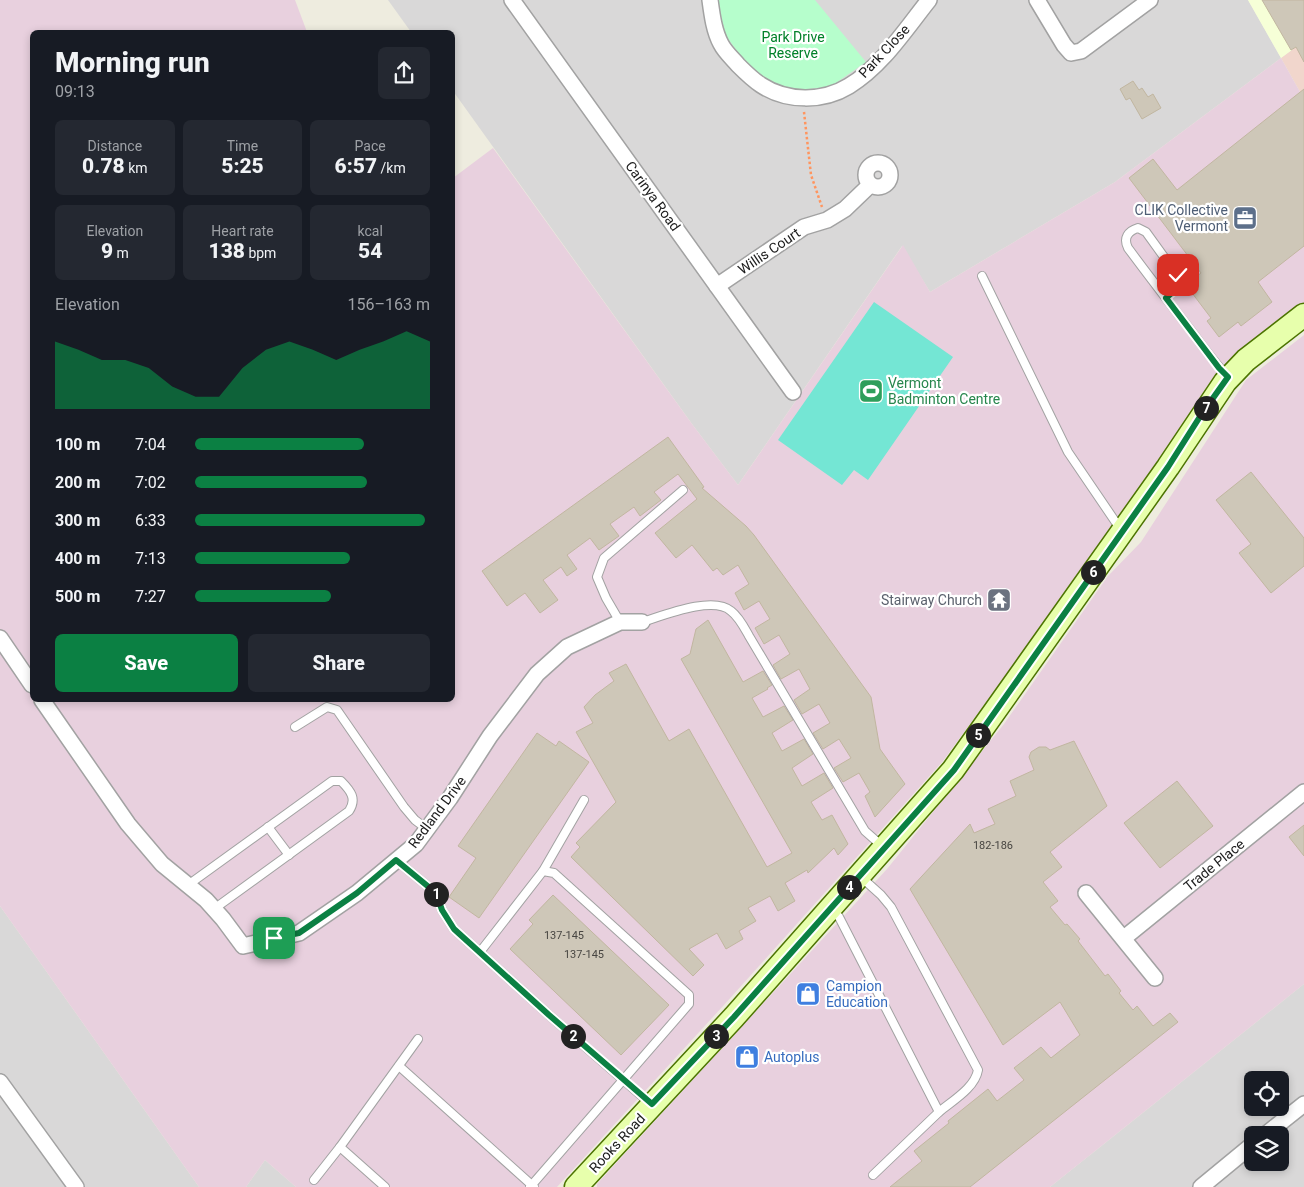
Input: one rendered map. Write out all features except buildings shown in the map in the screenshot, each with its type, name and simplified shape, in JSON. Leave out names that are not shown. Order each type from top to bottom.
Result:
[{"type":"street","name":"Carinya Road","points":[[512,0],[793,392]]},
{"type":"street","points":[[710,0],[714,25],[722,45],[734,61],[762,86],[782,94],[803,98]]},
{"type":"street","name":"Park Close","points":[[803,98],[838,92],[862,77],[882,58],[929,0]]},
{"type":"street","points":[[1037,0],[1064,46],[1071,52],[1081,51],[1150,0]]},
{"type":"street","name":"Willis Court","points":[[717,286],[804,227],[827,220],[845,209],[870,185]]},
{"type":"street","name":"Rooks Road","points":[[576,1187],[734,1017],[954,770],[1122,532],[1228,377],[1246,360],[1304,315]]},
{"type":"street","name":"Redland Drive","points":[[43,702],[128,824],[162,864],[214,909],[243,946],[299,933],[357,893],[416,844],[450,798],[490,736],[537,674],[567,647],[620,622],[642,622]]},
{"type":"street","points":[[0,638],[30,683]]},
{"type":"street","name":"Trade Place","points":[[1124,938],[1304,792]]},
{"type":"street","points":[[1086,893],[1155,978]]},
{"type":"street","points":[[0,1082],[76,1187]]},
{"type":"street","points":[[1277,1126],[1304,1104]]},
{"type":"street","points":[[1201,1187],[1244,1152]]},
{"type":"lane","points":[[1166,298],[1179,285],[1178,275],[1146,232],[1138,228],[1134,229],[1128,234],[1125,242],[1166,298],[1219,368],[1228,377]]},
{"type":"lane","points":[[982,276],[1068,452],[1122,532]]},
{"type":"lane","points":[[620,622],[606,598],[597,577],[604,558],[683,490]]},
{"type":"lane","points":[[642,622],[687,608],[718,604],[730,609],[749,636],[865,831],[884,847]]},
{"type":"lane","points":[[295,727],[327,707],[337,710],[404,807],[427,830]]},
{"type":"lane","points":[[188,885],[332,781],[342,781],[353,795],[354,801],[349,811],[214,909]]},
{"type":"lane","points":[[480,952],[543,871],[584,800]]},
{"type":"lane","points":[[268,827],[289,855]]},
{"type":"lane","points":[[396,860],[436,893],[442,910],[454,929],[652,1104]]},
{"type":"lane","points":[[398,1066],[532,1186],[689,1004],[690,995],[554,873],[543,871]]},
{"type":"lane","points":[[860,875],[882,895],[891,907],[978,1070],[976,1078],[971,1085],[939,1112],[872,1175]]},
{"type":"lane","points":[[831,908],[839,917],[939,1112]]},
{"type":"lane","points":[[314,1180],[418,1039]]},
{"type":"lane","points":[[340,1147],[384,1187]]},
{"type":"path","points":[[803,98],[811,175],[827,220]]},
{"type":"shaded area","points":[[0,0],[295,0],[306,30],[30,30],[30,702],[455,702],[455,176],[493,148],[738,485],[903,245],[930,292],[1115,182],[1281,58],[1304,99],[1304,304],[1224,375],[943,761],[724,1005],[557,1187],[296,1187],[265,1160],[246,1187],[199,1187],[0,906]]},
{"type":"shaded area","points":[[388,0],[1248,0],[1281,58],[1115,182],[930,292],[902,246],[738,485],[692,424],[455,94],[455,30],[410,30]]},
{"type":"shaded area","points":[[1248,0],[1304,0],[1304,41],[1281,58]]},
{"type":"shaded area","points":[[1304,41],[1304,99],[1281,58]]},
{"type":"shaded area","name":"Vermont Badminton Centre","points":[[874,302],[953,357],[868,480],[854,470],[842,485],[778,440]]},
{"type":"shaded area","points":[[1304,335],[1304,984],[1050,1187],[597,1187],[597,1184],[887,869],[1004,724],[1108,576],[1141,542],[1246,380]]},
{"type":"shaded area","points":[[0,906],[199,1187],[0,1187]]},
{"type":"shaded area","points":[[1304,984],[1304,1187],[1050,1187]]},
{"type":"shaded area","points":[[265,1160],[296,1187],[246,1187]]},
{"type":"green space","name":"Park Drive Reserve","points":[[717,0],[815,0],[866,62],[830,87],[786,91],[756,77],[726,36]]},
{"type":"place","name":"CLIK Collective Vermont","points":[[1245,218]]},
{"type":"place","name":"Vermont Badminton Centre","points":[[871,391]]},
{"type":"place","name":"Stairway Church","points":[[999,600]]},
{"type":"place","name":"Campion Education","points":[[808,994]]},
{"type":"place","name":"Autoplus","points":[[747,1057]]},
{"type":"route","points":[[274,938],[299,933],[357,893],[396,860],[436,893],[442,910],[454,929],[549,1015],[652,1104],[734,1017],[954,770],[1168,467],[1201,415],[1225,382],[1228,377],[1219,368],[1166,298],[1179,285],[1178,275]]}]
